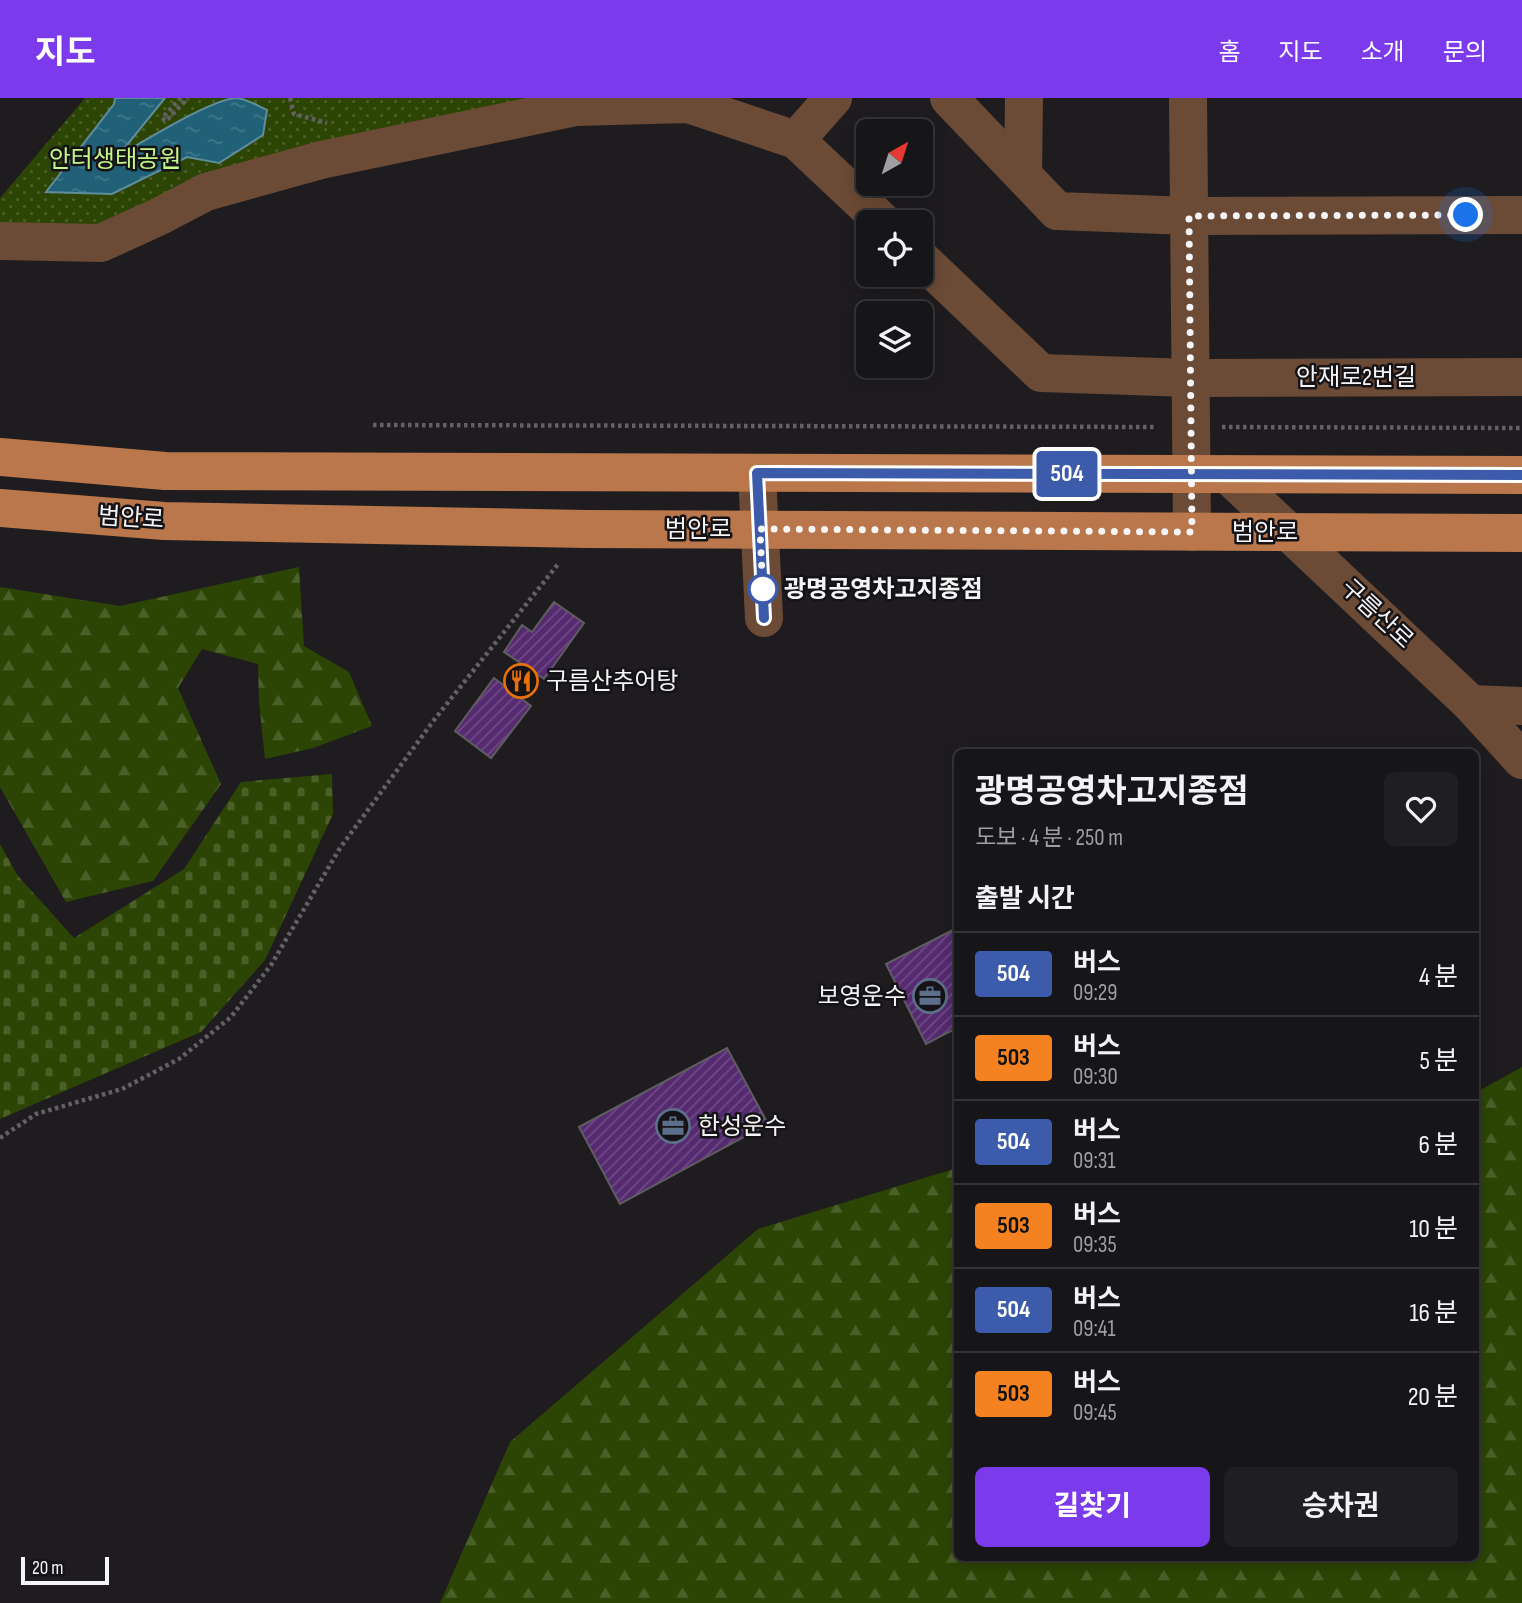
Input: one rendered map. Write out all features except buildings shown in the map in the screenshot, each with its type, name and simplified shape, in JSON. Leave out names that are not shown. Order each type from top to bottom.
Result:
[{"type":"main road","name":"범안로","points":[[0,457],[165,471],[1522,475]]},
{"type":"main road","name":"범안로","points":[[0,508],[164,521],[586,530],[1522,533]]},
{"type":"street","points":[[796,140],[833,98]]},
{"type":"street","points":[[949,98],[1057,211],[1189,216],[1522,215]]},
{"type":"street","points":[[1023,174],[1024,98]]},
{"type":"street","points":[[1188,98],[1191,427],[1209,474],[1192,532]]},
{"type":"street","points":[[0,241],[100,243],[206,192],[321,160],[576,107],[689,101],[796,140],[870,210]]},
{"type":"street","name":"안재로2번길","points":[[933,270],[1041,373],[1190,378],[1522,377]]},
{"type":"street","points":[[757,473],[764,618]]},
{"type":"street","name":"구름산로","points":[[1209,474],[1289,532],[1471,704],[1522,760]]},
{"type":"street","points":[[1471,704],[1522,706]]},
{"type":"path","points":[[181,98],[162,118],[166,121],[188,98]]},
{"type":"path","points":[[373,425],[1522,428]]},
{"type":"path","points":[[0,1138],[36,1114],[122,1089],[178,1059],[231,1017],[271,965],[340,848],[443,709],[586,530]]},
{"type":"green space","name":"안터생태공원","points":[[85,98],[573,98],[106,230],[0,226],[0,198]]},
{"type":"green space","points":[[299,567],[304,646],[349,672],[372,726],[313,748],[265,759],[258,664],[202,649],[178,688],[221,784],[153,881],[66,902],[0,787],[0,587],[120,606]]},
{"type":"green space","points":[[332,774],[333,814],[265,960],[201,1032],[0,1119],[0,844],[18,876],[74,938],[184,869],[241,782]]},
{"type":"green space","points":[[1522,1067],[1522,1603],[440,1603],[510,1442],[758,1229],[954,1169],[954,1561],[1479,1561],[1479,1091]]},
{"type":"water","points":[[115,98],[165,98],[118,156],[195,113],[237,98],[267,110],[263,135],[219,163],[187,157],[112,194],[46,192],[114,104]]},
{"type":"bus line","name":"504","points":[[764,618],[757,473],[1522,475]]},
{"type":"place","name":"광명공영차고지종점","points":[[763,589]]},
{"type":"place","name":"구름산추어탕","points":[[521,681]]},
{"type":"place","name":"보영운수","points":[[930,996]]},
{"type":"place","name":"한성운수","points":[[673,1126]]},
{"type":"route","points":[[763,589],[763,596],[760,529],[1192,532],[1189,216],[1466,215]]}]
